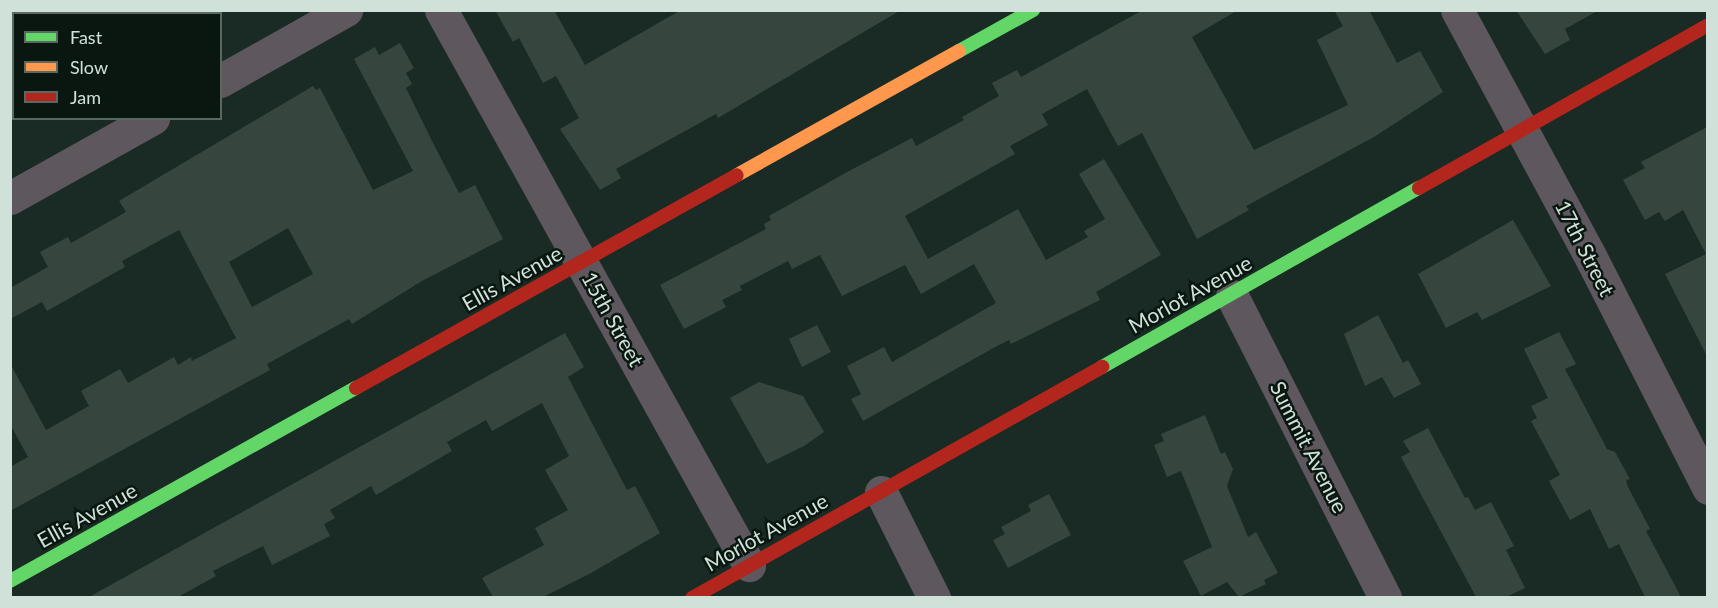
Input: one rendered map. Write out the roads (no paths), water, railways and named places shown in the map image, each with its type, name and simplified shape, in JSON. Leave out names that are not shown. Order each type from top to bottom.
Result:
[{"type":"street","points":[[222,80],[346,10]]},
{"type":"street","name":"15th Street","points":[[441,10],[749,565]]},
{"type":"street","name":"Ellis Avenue","points":[[10,581],[1033,10]]},
{"type":"street","name":"17th Street","points":[[1456,10],[1522,128],[1707,488]]},
{"type":"street","name":"Morlot Avenue","points":[[692,597],[1232,296],[1522,128],[1707,25]]},
{"type":"street","points":[[10,198],[149,120]]},
{"type":"street","name":"Summit Avenue","points":[[1232,296],[1385,597]]},
{"type":"street","points":[[880,492],[934,597]]}]
